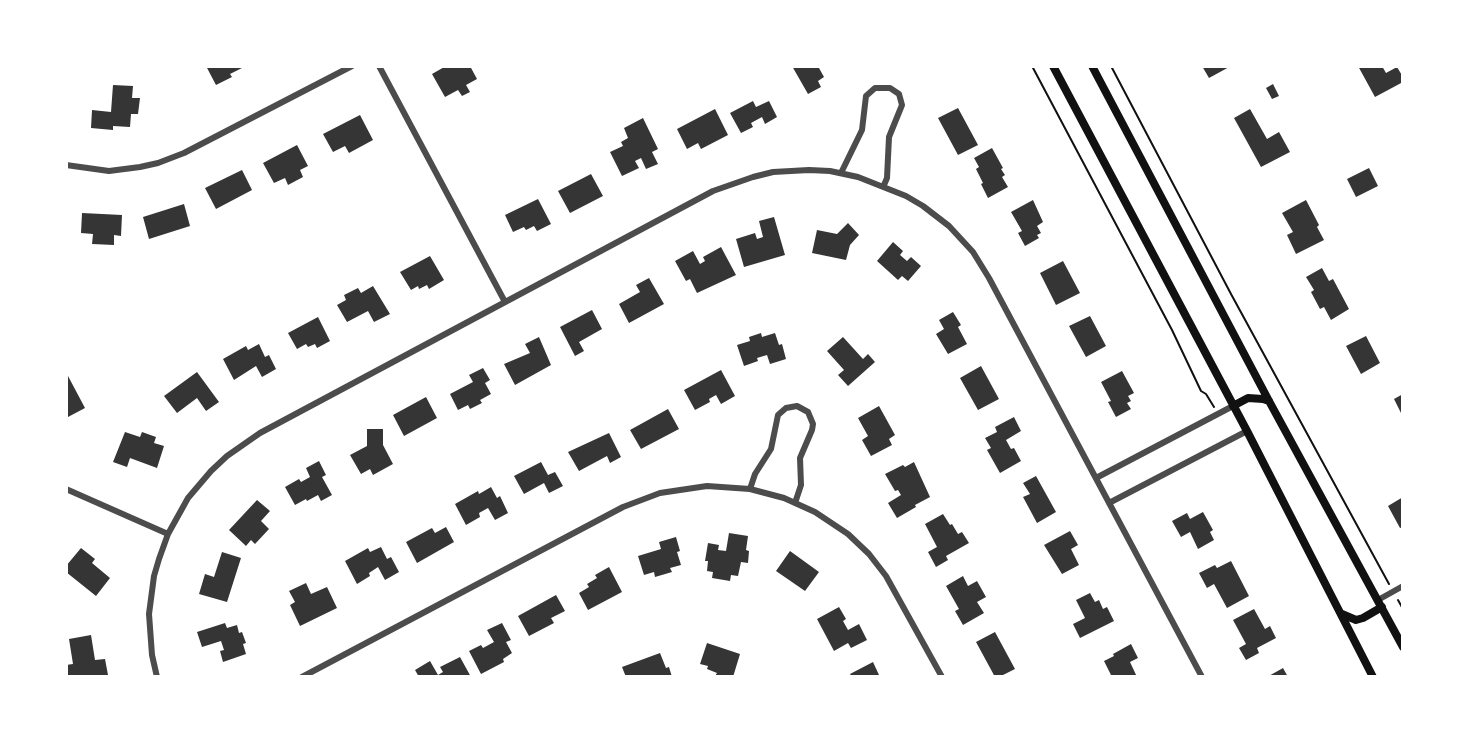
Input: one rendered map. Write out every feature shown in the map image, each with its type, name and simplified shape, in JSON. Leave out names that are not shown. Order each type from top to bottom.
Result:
[{"type":"main road","points":[[1053,66],[1373,677]]},
{"type":"main road","points":[[1092,66],[1269,401],[1403,647]]},
{"type":"main road","points":[[1233,406],[1248,398],[1269,401]]},
{"type":"main road","points":[[1341,614],[1356,620],[1363,618],[1380,603]]},
{"type":"street","points":[[66,165],[109,171],[158,163],[184,153],[352,66]]},
{"type":"street","points":[[379,66],[505,302]]},
{"type":"street","points":[[841,173],[862,130],[866,96],[875,88],[890,87],[899,94],[902,105],[889,137],[887,178],[884,185]]},
{"type":"street","points":[[157,677],[152,655],[149,614],[154,576],[168,534],[198,485],[243,443],[706,195],[733,183],[773,172],[794,170],[841,173],[884,185],[935,214],[959,236],[976,257],[1202,677]]},
{"type":"street","points":[[750,489],[755,474],[773,443],[778,415],[786,408],[797,406],[808,412],[813,424],[800,458],[801,485],[795,503]]},
{"type":"street","points":[[1096,478],[1233,406]]},
{"type":"street","points":[[1109,503],[1246,431]]},
{"type":"street","points":[[302,677],[595,521],[642,499],[676,489],[721,486],[750,489],[795,503],[833,522],[860,545],[879,566],[899,597],[942,677]]},
{"type":"street","points":[[66,489],[168,534]]},
{"type":"street","points":[[1380,603],[1403,586]]},
{"type":"path","points":[[1032,66],[1172,330],[1201,391],[1204,392]]},
{"type":"path","points":[[1111,66],[1236,304],[1385,576]]},
{"type":"building","points":[[206,66],[246,66],[230,74],[232,77],[216,85]]},
{"type":"building","points":[[446,66],[454,68],[470,66],[477,79],[466,85],[470,92],[462,96],[458,90],[445,97],[432,74]]},
{"type":"building","points":[[792,66],[822,66],[819,68],[824,77],[818,81],[821,87],[808,94]]},
{"type":"building","points":[[1202,66],[1231,66],[1209,78]]},
{"type":"building","points":[[1358,66],[1382,66],[1386,73],[1397,67],[1403,77],[1403,82],[1375,97]]},
{"type":"building","points":[[1273,84],[1279,96],[1272,99],[1266,88]]},
{"type":"building","points":[[113,85],[133,86],[132,98],[140,98],[138,114],[131,114],[130,127],[113,126],[113,130],[91,128],[92,110],[111,112]]},
{"type":"building","points":[[753,101],[756,107],[769,101],[777,117],[765,124],[762,117],[751,123],[753,127],[741,133],[730,113]]},
{"type":"building","points":[[958,108],[978,145],[958,155],[938,118]]},
{"type":"building","points":[[715,109],[728,135],[701,149],[698,143],[687,149],[677,129]]},
{"type":"building","points":[[1250,109],[1267,139],[1279,132],[1290,152],[1261,167],[1234,118]]},
{"type":"building","points":[[360,115],[373,140],[349,153],[345,146],[333,152],[323,134]]},
{"type":"building","points":[[643,118],[658,149],[652,152],[658,164],[646,169],[641,158],[635,161],[639,168],[622,176],[610,152],[623,146],[621,142],[628,138],[624,128]]},
{"type":"building","points":[[297,145],[308,166],[300,170],[303,177],[288,185],[285,178],[274,183],[263,163]]},
{"type":"building","points":[[992,148],[1003,168],[1001,169],[1005,175],[1002,177],[1008,187],[988,198],[981,184],[983,183],[976,169],[979,167],[974,158]]},
{"type":"building","points":[[1369,168],[1378,186],[1356,197],[1347,179]]},
{"type":"building","points":[[242,170],[252,190],[216,209],[205,188]]},
{"type":"building","points":[[591,174],[603,196],[570,213],[558,191]]},
{"type":"building","points":[[538,199],[551,224],[537,231],[534,226],[513,232],[505,215]]},
{"type":"building","points":[[1033,200],[1043,222],[1037,226],[1041,233],[1037,235],[1039,238],[1025,246],[1018,233],[1022,231],[1011,212]]},
{"type":"building","points":[[1306,200],[1324,240],[1296,254],[1287,235],[1293,232],[1282,213]]},
{"type":"building","points":[[184,204],[190,226],[149,239],[143,217]]},
{"type":"building","points":[[82,213],[122,215],[121,236],[114,235],[114,245],[92,244],[93,234],[81,233]]},
{"type":"building","points":[[774,217],[785,255],[744,267],[736,239],[755,233],[757,239],[763,237],[759,221]]},
{"type":"building","points":[[848,223],[859,235],[850,245],[846,260],[812,253],[817,230],[837,234]]},
{"type":"building","points":[[893,242],[903,251],[900,255],[907,261],[911,257],[921,266],[908,281],[902,276],[898,280],[877,261]]},
{"type":"building","points":[[721,247],[736,275],[697,293],[690,279],[686,281],[675,261],[693,251],[700,264],[705,261],[703,257]]},
{"type":"building","points":[[430,256],[444,280],[429,289],[427,285],[411,290],[400,272]]},
{"type":"building","points":[[1063,261],[1080,293],[1056,305],[1040,273]]},
{"type":"building","points":[[1322,268],[1329,281],[1333,279],[1349,309],[1331,320],[1324,307],[1320,309],[1311,292],[1314,290],[1306,277]]},
{"type":"building","points":[[649,278],[664,304],[629,323],[619,304],[640,292],[636,285]]},
{"type":"building","points":[[373,286],[390,314],[374,322],[368,311],[347,322],[337,305],[346,300],[344,295],[358,288],[361,293]]},
{"type":"building","points":[[592,310],[602,329],[579,342],[584,351],[575,356],[560,327]]},
{"type":"building","points":[[953,312],[961,325],[958,327],[967,344],[948,354],[936,334],[944,329],[939,320]]},
{"type":"building","points":[[1090,316],[1106,346],[1086,357],[1069,326]]},
{"type":"building","points":[[318,317],[330,341],[317,348],[315,344],[308,347],[306,344],[297,349],[288,333]]},
{"type":"building","points":[[761,333],[762,337],[775,333],[779,345],[782,344],[786,359],[770,364],[767,355],[744,366],[737,345],[750,341],[749,337]]},
{"type":"building","points":[[1366,336],[1380,363],[1361,374],[1346,346]]},
{"type":"building","points":[[539,337],[551,365],[515,385],[504,364],[530,353],[525,344]]},
{"type":"building","points":[[843,337],[863,359],[868,354],[875,362],[848,386],[838,375],[844,370],[827,351]]},
{"type":"building","points":[[259,344],[265,357],[269,355],[276,369],[262,377],[256,366],[234,380],[223,359],[246,346],[248,350]]},
{"type":"building","points":[[981,366],[999,399],[978,410],[960,378]]},
{"type":"building","points":[[483,368],[490,380],[485,383],[491,394],[480,400],[482,403],[470,409],[468,405],[458,410],[450,394],[473,382],[469,375]]},
{"type":"building","points":[[721,370],[735,396],[721,404],[716,395],[709,399],[710,402],[695,410],[684,390]]},
{"type":"building","points":[[1122,371],[1134,393],[1128,396],[1131,401],[1127,403],[1131,409],[1116,417],[1101,382]]},
{"type":"building","points":[[197,372],[219,402],[206,411],[197,398],[177,413],[164,396]]},
{"type":"building","points":[[68,376],[85,408],[68,417],[66,377]]},
{"type":"building","points":[[1403,394],[1403,417],[1394,399]]},
{"type":"building","points":[[426,397],[437,418],[404,436],[393,415]]},
{"type":"building","points":[[879,406],[895,435],[889,439],[892,445],[871,456],[862,440],[868,436],[858,418]]},
{"type":"building","points":[[668,409],[679,429],[641,449],[630,430]]},
{"type":"building","points":[[1014,417],[1021,431],[1006,440],[1011,449],[1014,448],[1021,461],[1000,473],[987,450],[991,448],[985,438],[997,432],[995,427]]},
{"type":"building","points":[[367,429],[383,429],[383,445],[393,464],[373,475],[370,469],[361,474],[350,455],[367,446]]},
{"type":"building","points":[[125,432],[140,437],[142,432],[156,437],[154,443],[164,446],[157,468],[130,458],[127,467],[113,462]]},
{"type":"building","points":[[609,433],[621,457],[610,463],[607,456],[579,471],[568,452]]},
{"type":"building","points":[[319,461],[326,475],[322,477],[332,495],[321,501],[318,495],[295,505],[285,487],[299,479],[301,482],[310,477],[306,468]]},
{"type":"building","points":[[541,462],[548,475],[555,472],[563,486],[549,493],[544,483],[524,494],[514,476]]},
{"type":"building","points":[[914,462],[930,497],[897,518],[888,503],[901,495],[898,490],[895,491],[885,474]]},
{"type":"building","points":[[1036,476],[1056,512],[1037,523],[1023,497],[1030,494],[1023,483]]},
{"type":"building","points":[[491,487],[497,498],[500,496],[508,513],[495,520],[488,508],[479,513],[480,517],[466,525],[455,504],[478,491],[479,494]]},
{"type":"building","points":[[1403,497],[1403,527],[1400,528],[1388,506]]},
{"type":"building","points":[[257,500],[270,511],[261,521],[269,529],[255,544],[251,540],[246,546],[229,530]]},
{"type":"building","points":[[1203,512],[1213,530],[1210,532],[1214,540],[1198,549],[1190,532],[1181,537],[1172,521],[1187,513],[1190,519]]},
{"type":"building","points":[[943,514],[958,534],[962,532],[969,543],[946,556],[948,560],[936,567],[928,552],[937,547],[925,524]]},
{"type":"building","points":[[446,527],[454,542],[417,563],[406,542],[432,528],[435,533]]},
{"type":"building","points":[[1070,531],[1078,545],[1071,549],[1079,565],[1062,574],[1044,545]]},
{"type":"building","points":[[729,533],[748,536],[746,550],[749,551],[748,563],[741,562],[738,576],[731,575],[730,581],[712,578],[713,572],[707,571],[708,561],[705,561],[708,543],[719,545],[718,550],[726,551]]},
{"type":"building","points":[[676,537],[681,565],[670,568],[672,572],[655,577],[654,572],[644,575],[638,556],[661,549],[659,542]]},
{"type":"building","points":[[381,547],[387,559],[391,557],[399,572],[385,580],[378,567],[369,573],[370,576],[357,584],[345,561],[368,548],[370,552]]},
{"type":"building","points":[[81,548],[95,559],[92,563],[110,578],[96,596],[66,572],[66,566]]},
{"type":"building","points":[[790,551],[819,572],[805,591],[776,571]]},
{"type":"building","points":[[222,552],[241,558],[227,602],[199,594],[205,574],[214,577]]},
{"type":"building","points":[[1231,561],[1249,596],[1227,608],[1214,584],[1207,588],[1199,573],[1215,565],[1217,568]]},
{"type":"building","points":[[609,567],[622,592],[588,610],[579,593],[597,578],[595,575]]},
{"type":"building","points":[[963,576],[968,586],[977,581],[986,597],[977,602],[984,613],[963,625],[955,611],[959,609],[946,586]]},
{"type":"building","points":[[306,583],[311,594],[327,587],[337,608],[300,626],[290,605],[295,602],[289,591]]},
{"type":"building","points":[[1090,593],[1095,602],[1099,600],[1103,609],[1107,607],[1114,621],[1080,638],[1073,624],[1085,618],[1076,600]]},
{"type":"building","points":[[556,595],[565,611],[551,618],[554,623],[529,636],[518,616]]},
{"type":"building","points":[[839,607],[846,619],[843,621],[848,630],[859,624],[867,640],[851,648],[848,643],[834,651],[817,619]]},
{"type":"building","points":[[1254,609],[1265,629],[1270,626],[1276,638],[1257,648],[1259,653],[1246,660],[1239,648],[1246,644],[1233,620]]},
{"type":"building","points":[[225,623],[227,628],[237,625],[239,633],[242,632],[246,643],[243,644],[246,654],[223,662],[220,651],[224,650],[221,641],[202,647],[197,632]]},
{"type":"building","points":[[502,623],[511,640],[506,642],[512,653],[503,659],[504,662],[481,674],[469,651],[481,645],[483,648],[494,642],[487,630]]},
{"type":"building","points":[[995,632],[1015,669],[999,677],[995,677],[976,642]]},
{"type":"building","points":[[91,635],[95,660],[105,659],[108,675],[68,677],[66,665],[73,664],[69,639]]},
{"type":"building","points":[[707,643],[740,654],[733,677],[715,676],[717,673],[707,669],[708,666],[700,664]]},
{"type":"building","points":[[1131,644],[1138,658],[1130,662],[1137,677],[1112,677],[1104,661]]},
{"type":"building","points":[[660,653],[672,677],[626,677],[622,667]]},
{"type":"building","points":[[460,657],[471,677],[419,677],[415,670],[430,661],[438,675],[443,672],[440,667]]},
{"type":"building","points":[[873,662],[879,675],[852,677],[850,674]]},
{"type":"building","points":[[1283,668],[1288,677],[1267,677]]}]
